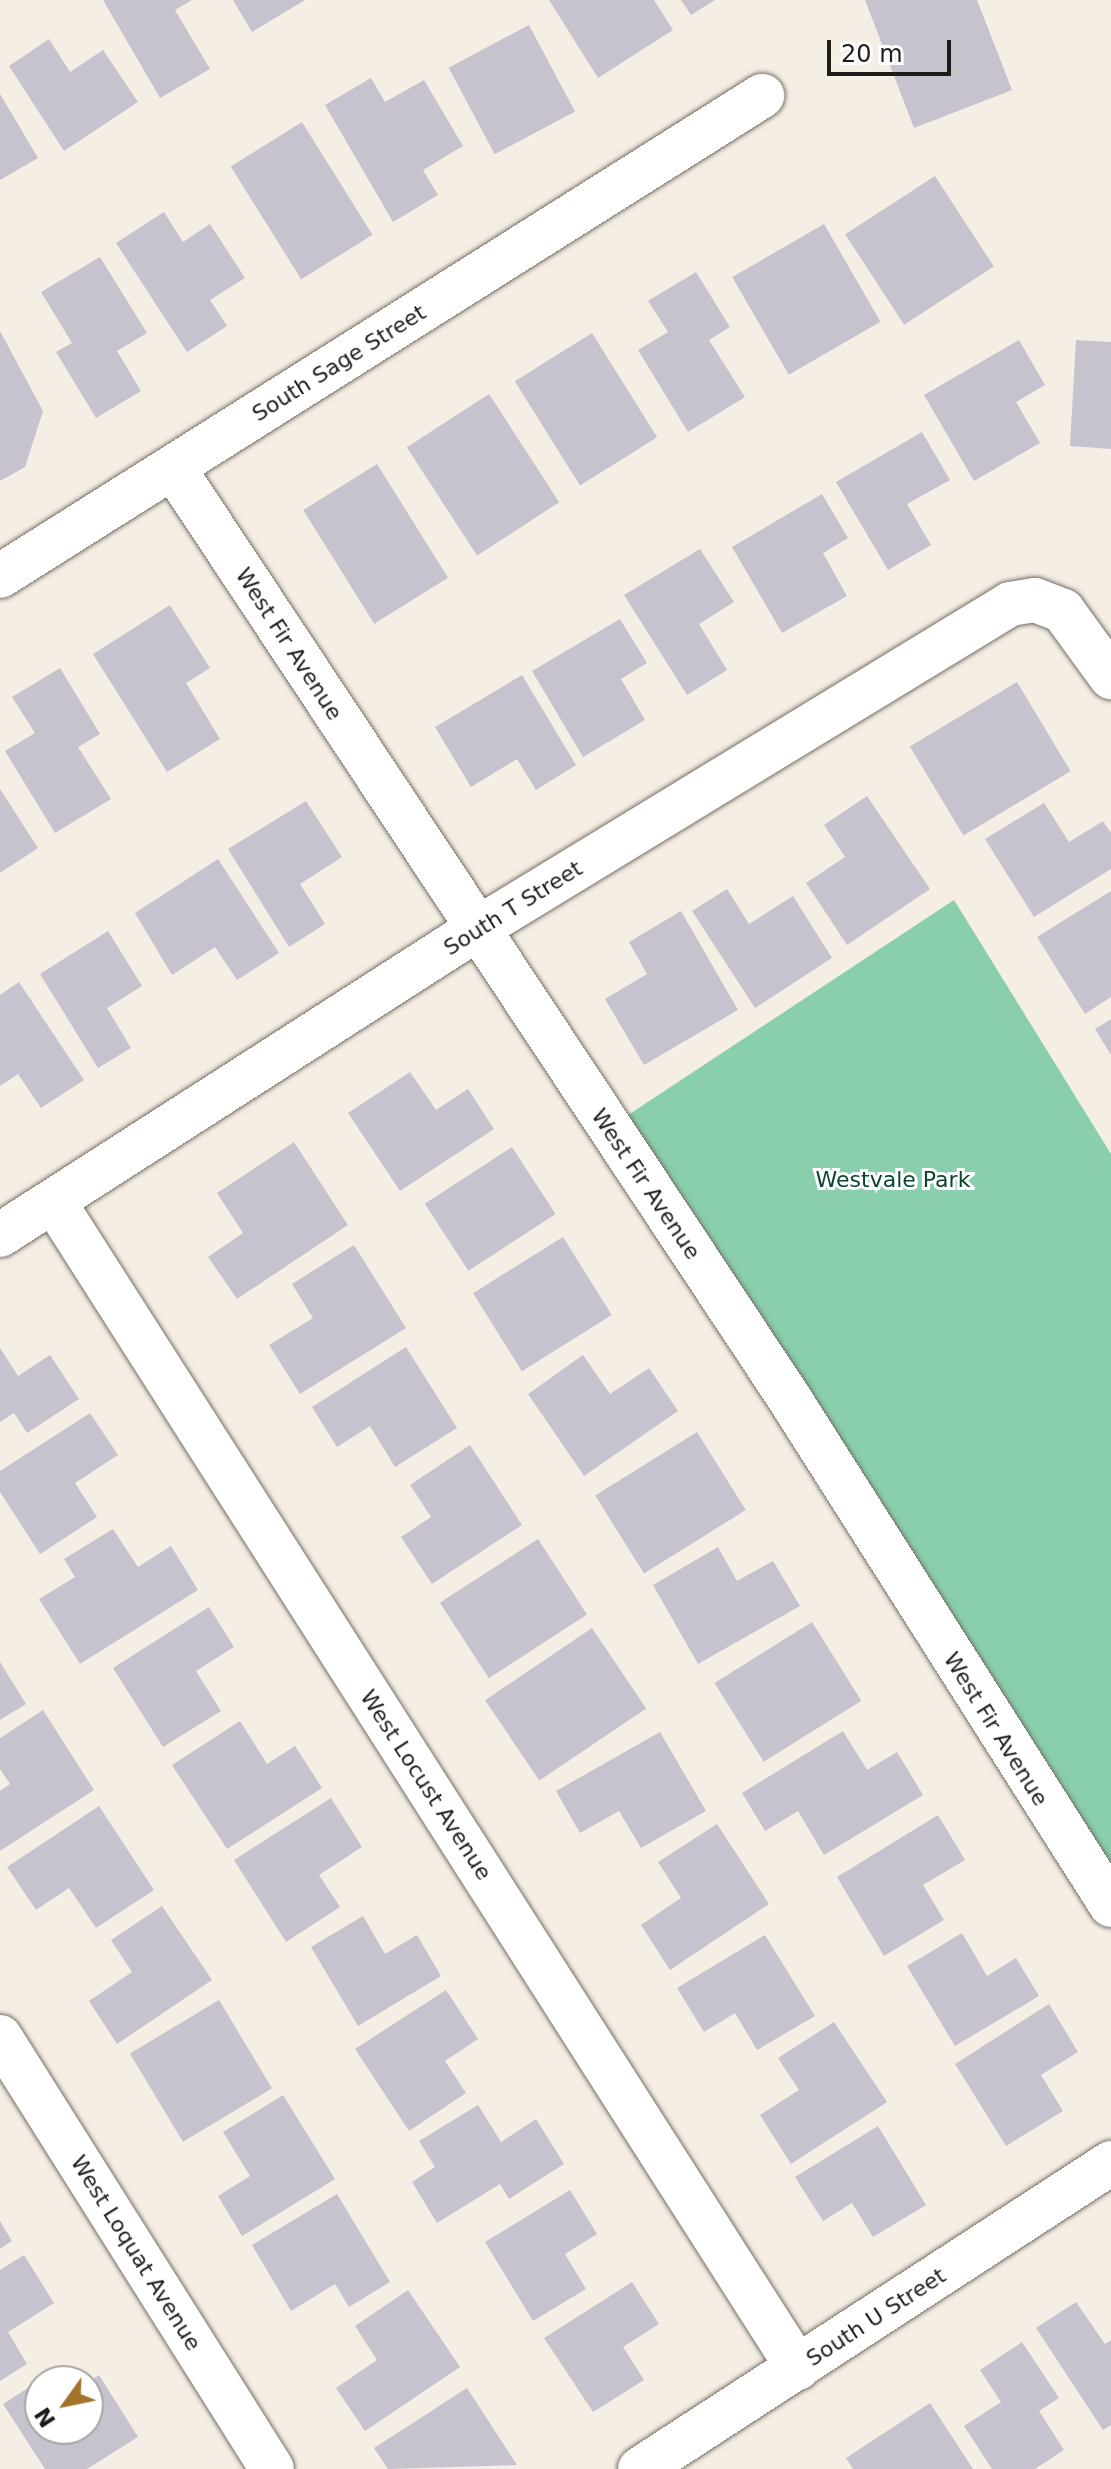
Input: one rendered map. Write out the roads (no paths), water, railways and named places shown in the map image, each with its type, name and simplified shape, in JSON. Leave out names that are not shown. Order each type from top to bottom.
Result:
[{"type":"street","name":"South Sage Street","points":[[0,576],[762,96]]},
{"type":"street","name":"West Fir Avenue","points":[[174,469],[791,1401],[1111,1905]]},
{"type":"street","name":"South T Street","points":[[0,1235],[477,929],[1010,604],[1035,600],[1063,611],[1111,677]]},
{"type":"street","name":"West Locust Avenue","points":[[54,1202],[798,2368]]},
{"type":"street","name":"West Loquat Avenue","points":[[0,2037],[272,2469]]},
{"type":"street","name":"South U Street","points":[[640,2469],[1111,2163]]},
{"type":"park label","name":"Westvale Park","points":[[893,1180]]}]
